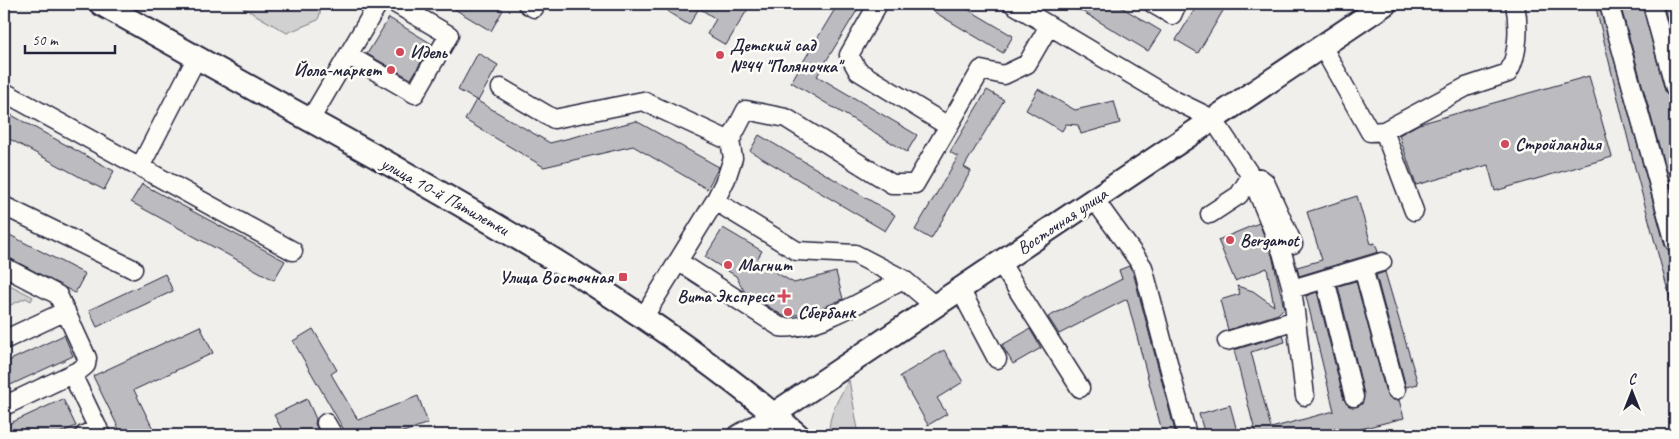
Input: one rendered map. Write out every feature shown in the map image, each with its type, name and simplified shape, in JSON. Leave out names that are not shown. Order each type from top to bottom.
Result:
[{"type":"main road","name":"улица 10-й Пятилетки","points":[[101,4],[554,258],[643,318],[774,414],[798,435]]},
{"type":"main road","name":"Восточная улица","points":[[774,414],[1385,4]]},
{"type":"street","points":[[310,120],[378,4]]},
{"type":"street","points":[[348,55],[415,94],[449,35],[396,4]]},
{"type":"street","points":[[878,4],[849,55],[858,71],[948,126]]},
{"type":"street","points":[[1014,4],[1174,100],[1213,119],[1251,176],[1282,252],[1292,289],[1306,396]]},
{"type":"street","points":[[1153,4],[1172,15],[1177,4]]},
{"type":"street","points":[[1322,46],[1370,132],[1384,131],[1466,87],[1508,73],[1513,64],[1518,16],[1515,4]]},
{"type":"street","points":[[1610,4],[1675,243]]},
{"type":"street","points":[[1652,4],[1675,88]]},
{"type":"street","points":[[643,318],[715,201],[733,158],[730,141],[746,110],[786,118],[892,184],[915,184],[981,70],[1004,76],[1027,64],[1049,26]]},
{"type":"street","points":[[140,167],[197,57]]},
{"type":"street","points":[[501,88],[554,119],[643,101],[730,141]]},
{"type":"street","points":[[4,92],[293,251]]},
{"type":"street","points":[[1384,131],[1414,211]]},
{"type":"street","points":[[1210,214],[1239,195],[1251,176]]},
{"type":"street","points":[[1251,176],[1260,178],[1265,182],[1293,244]]},
{"type":"street","points":[[1094,199],[1143,267],[1187,435]]},
{"type":"street","points":[[715,201],[797,251],[855,254],[903,280],[935,306]]},
{"type":"street","points":[[4,206],[132,269]]},
{"type":"street","points":[[678,261],[780,327],[794,329],[813,325],[903,280]]},
{"type":"street","points":[[1000,262],[1080,388]]},
{"type":"street","points":[[1292,289],[1382,262]]},
{"type":"street","points":[[4,267],[55,292],[66,311],[87,358],[84,368],[4,406]]},
{"type":"street","points":[[1363,268],[1396,390]]},
{"type":"street","points":[[1325,279],[1354,397]]},
{"type":"street","points":[[960,289],[997,359]]},
{"type":"street","points":[[4,340],[66,311]]},
{"type":"street","points":[[1227,341],[1296,320]]},
{"type":"street","points":[[72,374],[94,433]]},
{"type":"street","name":"Восточная улица","points":[[737,435],[774,414]]},
{"type":"shaded area","points":[[237,4],[318,4],[322,6],[318,20],[287,33]]},
{"type":"shaded area","points":[[4,282],[33,297],[31,301],[26,298],[4,308]]},
{"type":"shaded area","points":[[849,380],[859,435],[829,435],[832,413]]},
{"type":"building","points":[[446,4],[492,4],[503,10],[491,31]]},
{"type":"building","points":[[673,4],[716,4],[722,7],[724,4],[743,4],[749,7],[726,45],[707,34],[716,19],[699,8],[689,25],[668,12]]},
{"type":"building","points":[[838,4],[861,4],[817,76],[917,135],[907,152],[791,82]]},
{"type":"building","points":[[921,4],[959,4],[1013,36],[1003,53]]},
{"type":"building","points":[[1070,4],[1116,4],[1161,31],[1148,51]]},
{"type":"building","points":[[1198,4],[1227,4],[1198,53],[1176,40]]},
{"type":"building","points":[[1595,4],[1599,4],[1665,246],[1671,252],[1675,270],[1675,306],[1672,306],[1635,168]]},
{"type":"building","points":[[1620,4],[1642,4],[1665,91],[1671,98],[1668,98],[1675,123],[1675,204]]},
{"type":"building","points":[[1663,4],[1671,4],[1675,19],[1675,49]]},
{"type":"building","name":"Идель","points":[[389,18],[432,44],[411,79],[367,54]]},
{"type":"building","points":[[478,53],[498,65],[478,101],[458,90]]},
{"type":"building","name":"Стройландия","points":[[1589,76],[1612,157],[1495,191],[1488,165],[1416,185],[1399,135],[1419,124]]},
{"type":"building","points":[[1038,89],[1075,110],[1114,101],[1120,123],[1081,134],[1078,125],[1066,124],[1062,131],[1026,110]]},
{"type":"building","points":[[987,90],[1004,100],[964,167],[971,171],[931,239],[915,230],[958,157],[950,152]]},
{"type":"building","points":[[476,100],[550,143],[636,121],[719,167],[707,189],[633,146],[544,167],[465,120]]},
{"type":"building","points":[[4,111],[114,171],[104,190],[4,136]]},
{"type":"building","points":[[759,135],[895,215],[885,231],[750,151]]},
{"type":"building","points":[[142,184],[285,261],[274,280],[131,202]]},
{"type":"building","points":[[1357,196],[1371,244],[1375,243],[1378,252],[1299,276],[1297,267],[1322,260],[1307,212]]},
{"type":"building","points":[[1259,223],[1272,255],[1284,308],[1278,314],[1228,330],[1220,300],[1240,294],[1237,286],[1253,291],[1274,306],[1267,268],[1235,281],[1218,240]]},
{"type":"building","points":[[723,228],[762,251],[756,261],[794,283],[836,272],[843,299],[807,314],[783,316],[744,291],[736,276],[705,257]]},
{"type":"building","points":[[4,232],[85,274],[75,293],[4,255]]},
{"type":"building","points":[[1129,266],[1133,272],[1176,435],[1163,435],[1127,299],[1059,334],[1048,317],[1122,279],[1119,270]]},
{"type":"building","points":[[1385,272],[1418,384],[1406,387],[1376,275]]},
{"type":"building","points":[[165,274],[173,291],[97,327],[89,310]]},
{"type":"building","points":[[1356,281],[1386,393],[1393,400],[1399,400],[1404,418],[1337,435],[1256,435],[1234,350],[1283,335],[1285,342],[1251,352],[1271,428],[1334,411],[1306,296],[1317,292],[1344,400],[1352,407],[1362,404],[1364,394],[1338,286]]},
{"type":"building","points":[[200,326],[213,353],[134,390],[156,435],[122,435],[93,376]]},
{"type":"building","points":[[313,329],[337,370],[331,374],[358,420],[418,396],[428,423],[395,435],[347,435],[293,341]]},
{"type":"building","points":[[1030,329],[1041,348],[1013,364],[1002,345]]},
{"type":"building","points":[[64,335],[73,356],[4,388],[4,363]]},
{"type":"building","points":[[944,350],[963,382],[937,398],[947,414],[928,425],[900,376]]},
{"type":"building","points":[[63,399],[76,426],[55,435],[4,435],[4,426]]},
{"type":"building","points":[[307,399],[316,419],[315,424],[321,435],[285,435],[274,415]]},
{"type":"building","points":[[1230,405],[1238,435],[1205,435],[1199,414]]},
{"type":"place","name":"Идель","points":[[400,52]]},
{"type":"place","name":"Детский сад №44 \"Поляночка\"","points":[[720,55]]},
{"type":"place","name":"Йола-маркет","points":[[391,70]]},
{"type":"place","name":"Стройландия","points":[[1505,144]]},
{"type":"place","name":"Bergamot","points":[[1230,240]]},
{"type":"place","name":"Магнит","points":[[728,265]]},
{"type":"place","name":"Улица Восточная","points":[[623,277]]},
{"type":"place","name":"Вита Экспресс","points":[[784,296]]},
{"type":"place","name":"Сбербанк","points":[[788,312]]}]
